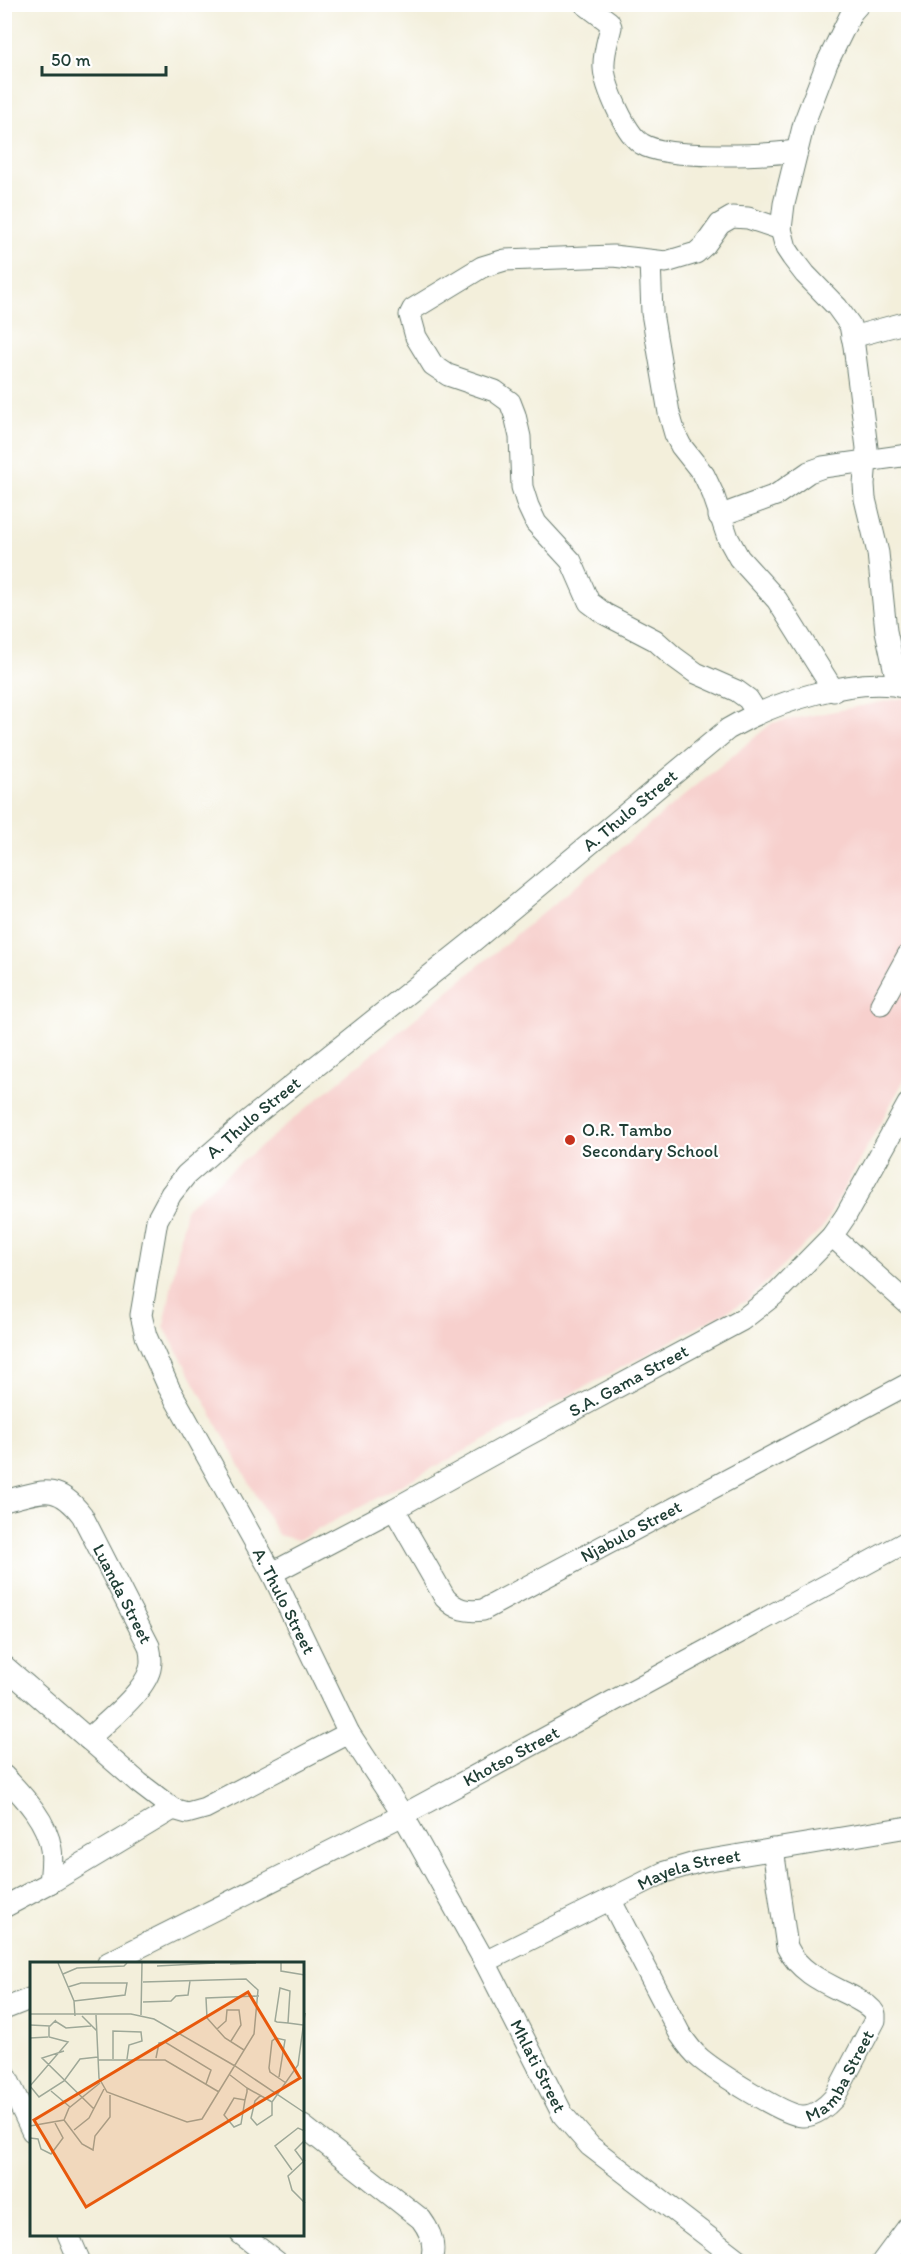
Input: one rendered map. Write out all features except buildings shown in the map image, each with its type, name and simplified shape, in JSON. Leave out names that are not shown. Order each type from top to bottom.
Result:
[{"type":"street","points":[[585,4],[609,22],[611,27],[603,67],[608,87],[629,131],[643,146],[666,151],[717,155],[766,155],[797,151]]},
{"type":"street","points":[[859,4],[852,12],[827,63],[804,123],[784,204],[781,229],[786,248],[806,274],[842,312],[852,337],[866,431],[865,499],[878,553],[886,631],[903,687]]},
{"type":"street","points":[[757,713],[748,699],[737,691],[696,673],[655,640],[605,614],[589,602],[571,561],[536,523],[528,506],[521,481],[520,436],[510,402],[495,391],[439,370],[424,352],[410,315],[413,309],[482,267],[495,263],[519,259],[581,256],[666,262],[696,253],[705,245],[720,224],[732,217],[748,218],[781,229]]},
{"type":"street","points":[[650,261],[652,312],[669,413],[675,434],[709,485],[728,538],[739,558],[777,600],[834,691]]},
{"type":"street","points":[[852,337],[909,321]]},
{"type":"street","points":[[719,516],[776,495],[809,472],[829,465],[909,455]]},
{"type":"street","name":"A. Thulo Street","points":[[403,1815],[349,1733],[272,1573],[169,1388],[142,1326],[142,1303],[157,1220],[164,1205],[186,1175],[250,1119],[472,942],[728,729],[757,713],[791,700],[881,684],[903,687]]},
{"type":"street","points":[[881,1004],[909,955]]},
{"type":"street","name":"S.A. Gama Street","points":[[272,1573],[742,1320],[774,1295],[832,1236],[909,1104]]},
{"type":"street","points":[[832,1236],[909,1304]]},
{"type":"street","name":"Njabulo Street","points":[[394,1509],[445,1598],[458,1609],[471,1612],[483,1610],[909,1384]]},
{"type":"street","name":"Luanda Street","points":[[4,1501],[42,1491],[52,1491],[67,1497],[82,1515],[149,1646],[151,1666],[148,1674],[131,1697],[88,1739]]},
{"type":"street","name":"Khotso Street","points":[[110,1962],[403,1815],[909,1541]]},
{"type":"street","points":[[4,1666],[140,1783],[173,1809],[187,1813],[205,1808],[349,1733]]},
{"type":"street","points":[[4,1776],[32,1806],[50,1842],[52,1857],[50,1883]]},
{"type":"street","points":[[4,1907],[50,1883],[173,1809]]},
{"type":"street","name":"Mhlati Street","points":[[403,1815],[485,1962],[563,2115],[573,2129],[590,2146],[741,2262]]},
{"type":"street","name":"Mayela Street","points":[[485,1962],[665,1872],[682,1866],[909,1827]]},
{"type":"street","name":"Mamba Street","points":[[610,1899],[680,2034],[699,2058],[742,2088],[771,2103],[803,2116],[814,2113],[834,2098],[875,2020],[875,2013],[865,2004],[808,1973],[792,1957],[787,1947],[773,1849]]},
{"type":"street","points":[[4,2009],[30,1999]]},
{"type":"street","points":[[4,2071],[30,2127]]},
{"type":"street","points":[[304,2127],[421,2219],[428,2229],[433,2246],[430,2262]]},
{"type":"street","points":[[882,2262],[909,2227]]},
{"type":"street","points":[[69,2236],[80,2262]]},
{"type":"street","points":[[242,2236],[277,2262]]},
{"type":"shaded area","name":"O.R. Tambo Secondary School","points":[[908,697],[908,1073],[822,1228],[748,1300],[298,1540],[278,1535],[164,1327],[186,1208],[772,723]]},
{"type":"place","name":"O.R. Tambo Secondary School","points":[[570,1140]]}]
